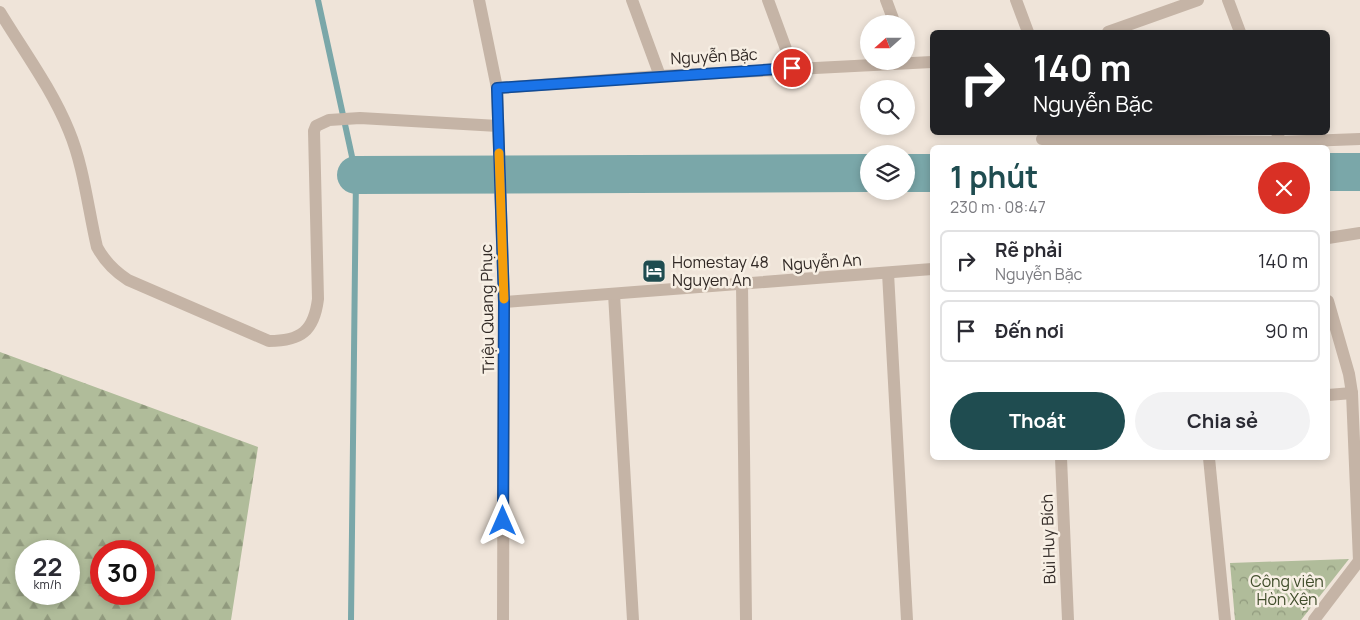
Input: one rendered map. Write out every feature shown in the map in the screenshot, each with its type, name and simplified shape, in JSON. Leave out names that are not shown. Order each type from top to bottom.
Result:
[{"type":"street","name":"Triệu Quang Phục","points":[[479,0],[497,88],[504,302],[503,620]]},
{"type":"street","points":[[632,0],[660,76]]},
{"type":"street","points":[[768,0],[792,68]]},
{"type":"street","points":[[886,0],[892,15]]},
{"type":"street","points":[[1016,0],[1027,30]]},
{"type":"street","points":[[1114,30],[1198,0]]},
{"type":"street","points":[[1228,0],[1239,30]]},
{"type":"street","points":[[0,12],[61,113],[70,132],[77,153],[97,247],[104,260],[113,270],[128,280],[269,340],[285,341],[298,336],[310,327],[316,315],[318,299],[314,131],[316,126],[329,120],[360,118],[498,126]]},
{"type":"street","name":"Nguyễn Bặc","points":[[915,60],[930,62]]},
{"type":"street","name":"Nguyễn Bặc","points":[[497,88],[860,63]]},
{"type":"street","points":[[1042,140],[1278,137],[1360,139]]},
{"type":"street","points":[[1330,238],[1360,233]]},
{"type":"street","name":"Nguyễn An","points":[[504,302],[930,270]]},
{"type":"street","points":[[888,273],[906,620]]},
{"type":"street","points":[[742,284],[746,620]]},
{"type":"street","points":[[614,294],[634,620]]},
{"type":"street","points":[[1314,620],[1360,561],[1352,394],[1349,374],[1330,308]]},
{"type":"street","points":[[1330,395],[1352,394]]},
{"type":"street","name":"Bùi Huy Bích","points":[[1061,460],[1068,620]]},
{"type":"street","points":[[1209,460],[1225,620]]},
{"type":"green space","points":[[0,352],[258,447],[231,620],[0,620]]},
{"type":"green space","name":"Công viên Hòn Xện","points":[[1349,559],[1301,620],[1235,620],[1230,563]]},
{"type":"waterway","points":[[318,0],[356,175],[351,620]]},
{"type":"waterway","points":[[1330,172],[1360,172]]},
{"type":"waterway","points":[[356,175],[860,173]]},
{"type":"waterway","points":[[915,173],[930,173]]},
{"type":"slow traffic","points":[[499,153],[504,299]]},
{"type":"place","name":"Homestay 48 Nguyen An","points":[[654,271]]},
{"type":"route","points":[[503,521],[504,302],[497,88],[792,68]]}]
